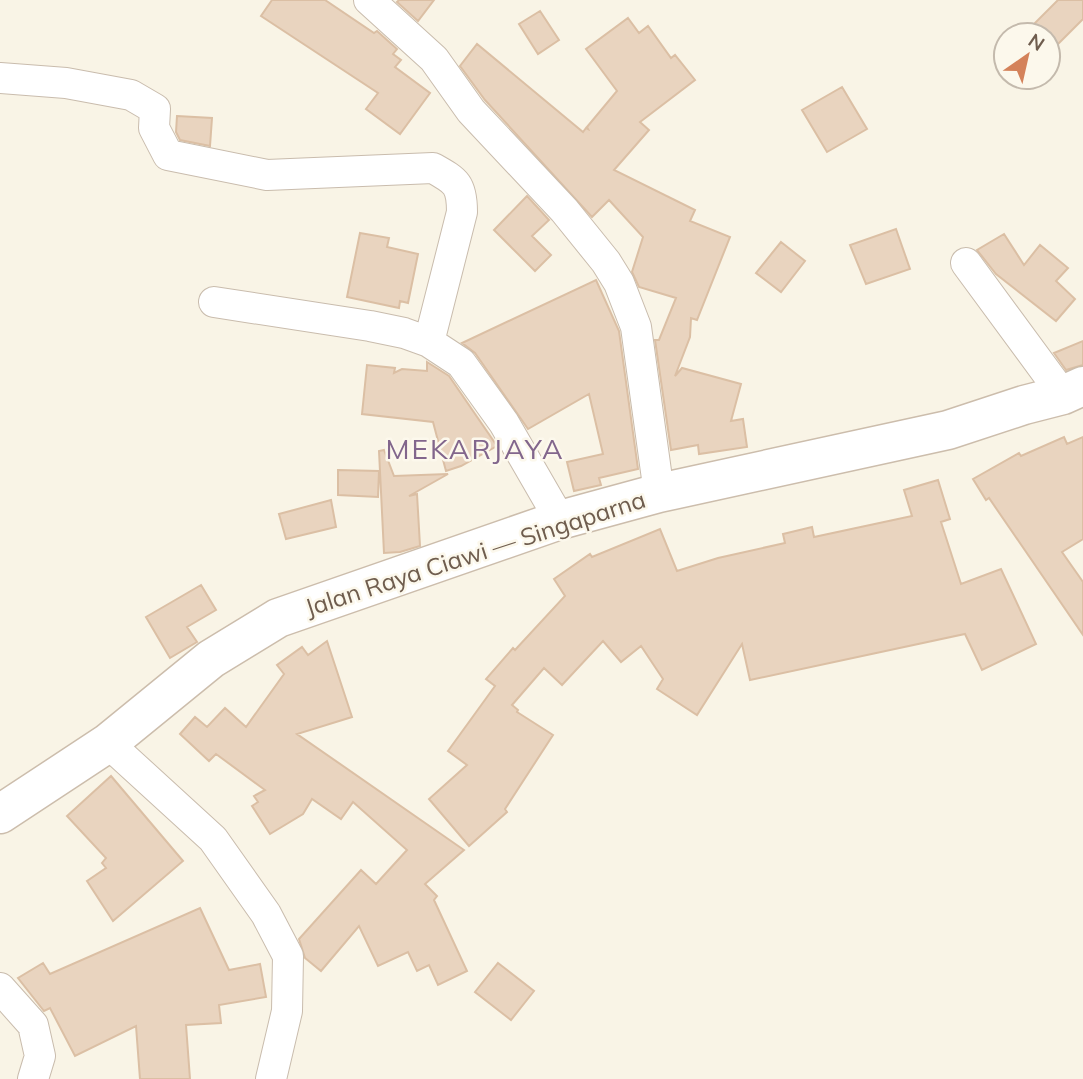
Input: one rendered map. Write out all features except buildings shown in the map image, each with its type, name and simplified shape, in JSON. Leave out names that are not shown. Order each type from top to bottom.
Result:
[{"type":"main road","name":"Jalan Raya Ciawi — Singaparna","points":[[0,814],[108,743],[211,659],[278,618],[560,520],[659,493],[948,430],[1073,391]]},
{"type":"street","points":[[369,0],[434,59],[471,111],[564,210],[606,262],[619,283],[636,327],[659,493]]},
{"type":"street","points":[[0,78],[66,83],[131,95],[155,108],[155,128],[168,155],[267,175],[433,168],[455,180],[462,195],[462,212],[429,342]]},
{"type":"street","points":[[966,263],[1073,391]]},
{"type":"street","points":[[214,302],[404,332],[429,342],[461,363],[504,423],[560,520]]},
{"type":"street","points":[[108,743],[213,839],[265,914],[288,956],[287,1011],[271,1079]]},
{"type":"street","points":[[0,988],[33,1026],[40,1056],[33,1079]]},
{"type":"district","name":"MEKARJAYA","points":[[475,448]]}]
